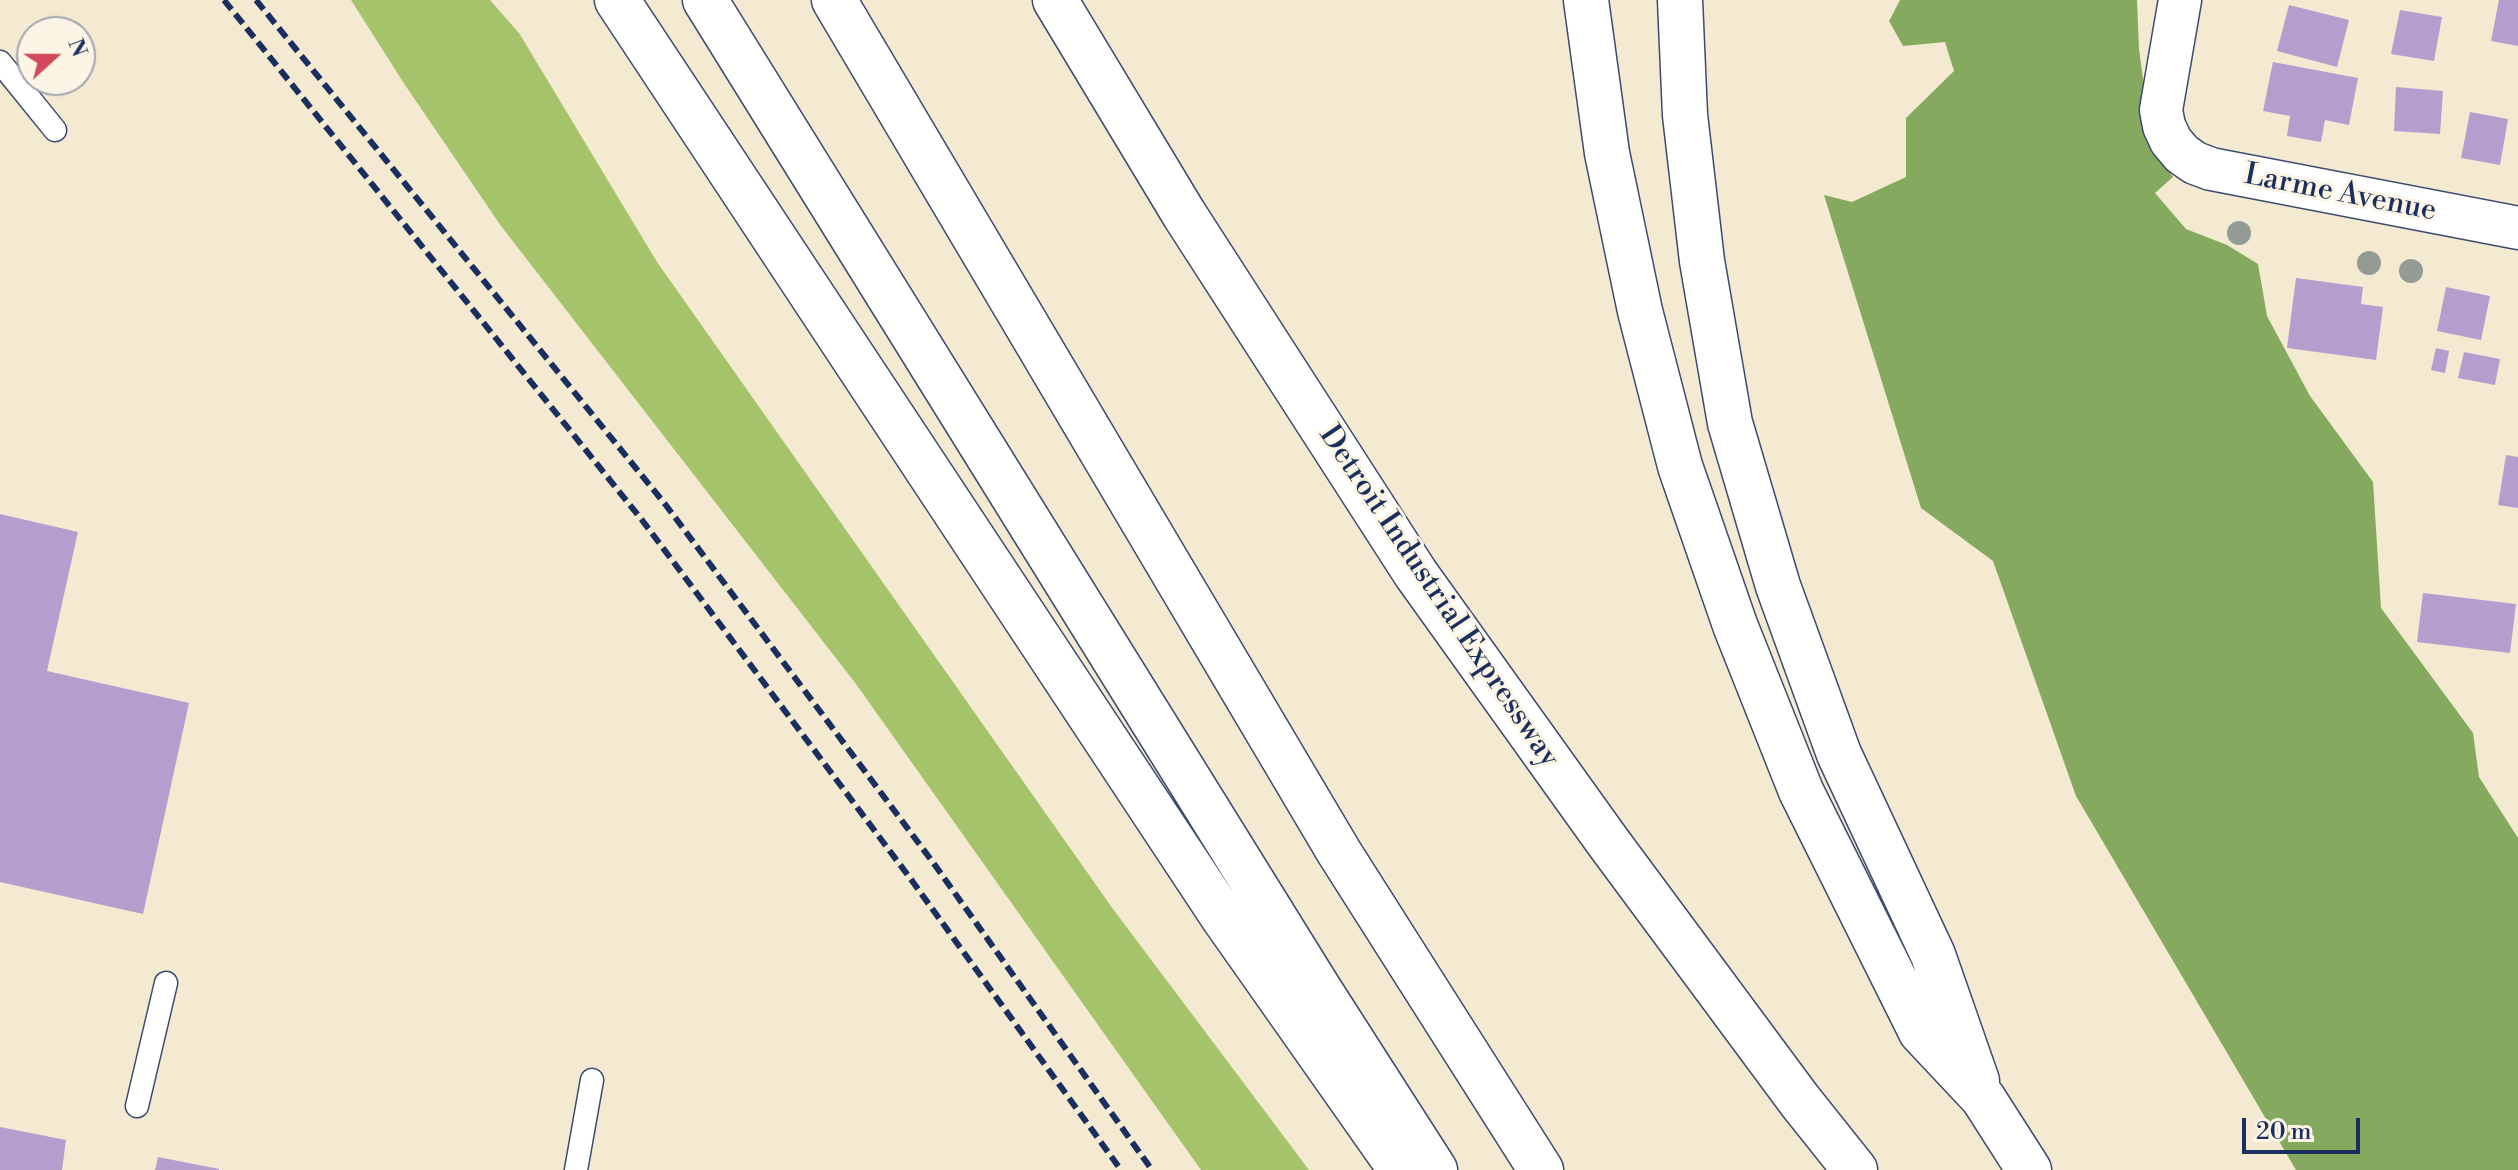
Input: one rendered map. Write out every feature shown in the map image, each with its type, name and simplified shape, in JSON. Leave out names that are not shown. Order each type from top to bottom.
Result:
[{"type":"highway","points":[[617,0],[1223,917],[1401,1170]]},
{"type":"highway","points":[[705,0],[1319,989],[1435,1170]]},
{"type":"highway","points":[[834,0],[1339,852],[1541,1170]]},
{"type":"highway","name":"Detroit Industrial Expressway","points":[[1055,0],[1184,214],[1416,574],[1608,842],[1800,1101],[1855,1170]]},
{"type":"highway","points":[[1586,0],[1607,153],[1640,311],[1680,466],[1735,625],[1801,791],[1921,1032],[1983,1098],[2029,1170]]},
{"type":"highway","points":[[1680,0],[1685,115],[1700,247],[1730,423],[1778,586],[1839,754],[1933,955],[1983,1098]]},
{"type":"street","name":"Larme Avenue","points":[[2180,0],[2161,110],[2171,141],[2195,163],[2211,169],[2518,228]]},
{"type":"lane","points":[[0,62],[55,130]]},
{"type":"lane","points":[[137,1106],[166,983]]},
{"type":"lane","points":[[576,1170],[592,1080]]},
{"type":"green space","points":[[351,0],[490,0],[519,33],[657,262],[1113,909],[1309,1170],[1201,1170],[856,684],[501,226]]},
{"type":"green space","points":[[1900,0],[2137,0],[2139,49],[2152,147],[2173,177],[2155,193],[2186,229],[2227,245],[2258,264],[2267,316],[2310,396],[2373,482],[2381,608],[2473,733],[2479,777],[2518,838],[2518,1170],[2296,1170],[2076,796],[1993,561],[1921,508],[1824,195],[1852,202],[1906,177],[1906,118],[1954,71],[1945,42],[1903,46],[1889,21]]},
{"type":"building","points":[[2499,0],[2518,0],[2518,46],[2491,41]]},
{"type":"building","points":[[2289,5],[2349,20],[2337,67],[2277,51]]},
{"type":"building","points":[[2400,10],[2442,17],[2434,61],[2391,54]]},
{"type":"building","points":[[2273,62],[2358,78],[2349,125],[2325,120],[2321,142],[2287,136],[2290,116],[2263,111]]},
{"type":"building","points":[[2396,87],[2443,91],[2440,134],[2394,131]]},
{"type":"building","points":[[2470,112],[2508,119],[2500,165],[2461,158]]},
{"type":"building","points":[[2296,278],[2363,287],[2361,304],[2383,307],[2376,360],[2287,348]]},
{"type":"building","points":[[2446,287],[2490,296],[2481,340],[2437,331]]},
{"type":"building","points":[[2436,348],[2449,351],[2445,373],[2431,370]]},
{"type":"building","points":[[2464,352],[2500,359],[2495,385],[2458,378]]},
{"type":"building","points":[[2506,455],[2518,457],[2518,508],[2498,505]]},
{"type":"building","points":[[0,514],[78,532],[47,671],[189,703],[143,914],[0,882]]},
{"type":"building","points":[[2423,593],[2516,604],[2510,653],[2417,642]]},
{"type":"building","points":[[0,1127],[66,1140],[62,1170],[0,1170]]},
{"type":"building","points":[[158,1157],[219,1169],[219,1170],[155,1170]]},
{"type":"railway","points":[[224,0],[642,520],[910,878],[1121,1170]]},
{"type":"railway","points":[[256,0],[665,504],[932,861],[1152,1170]]}]
